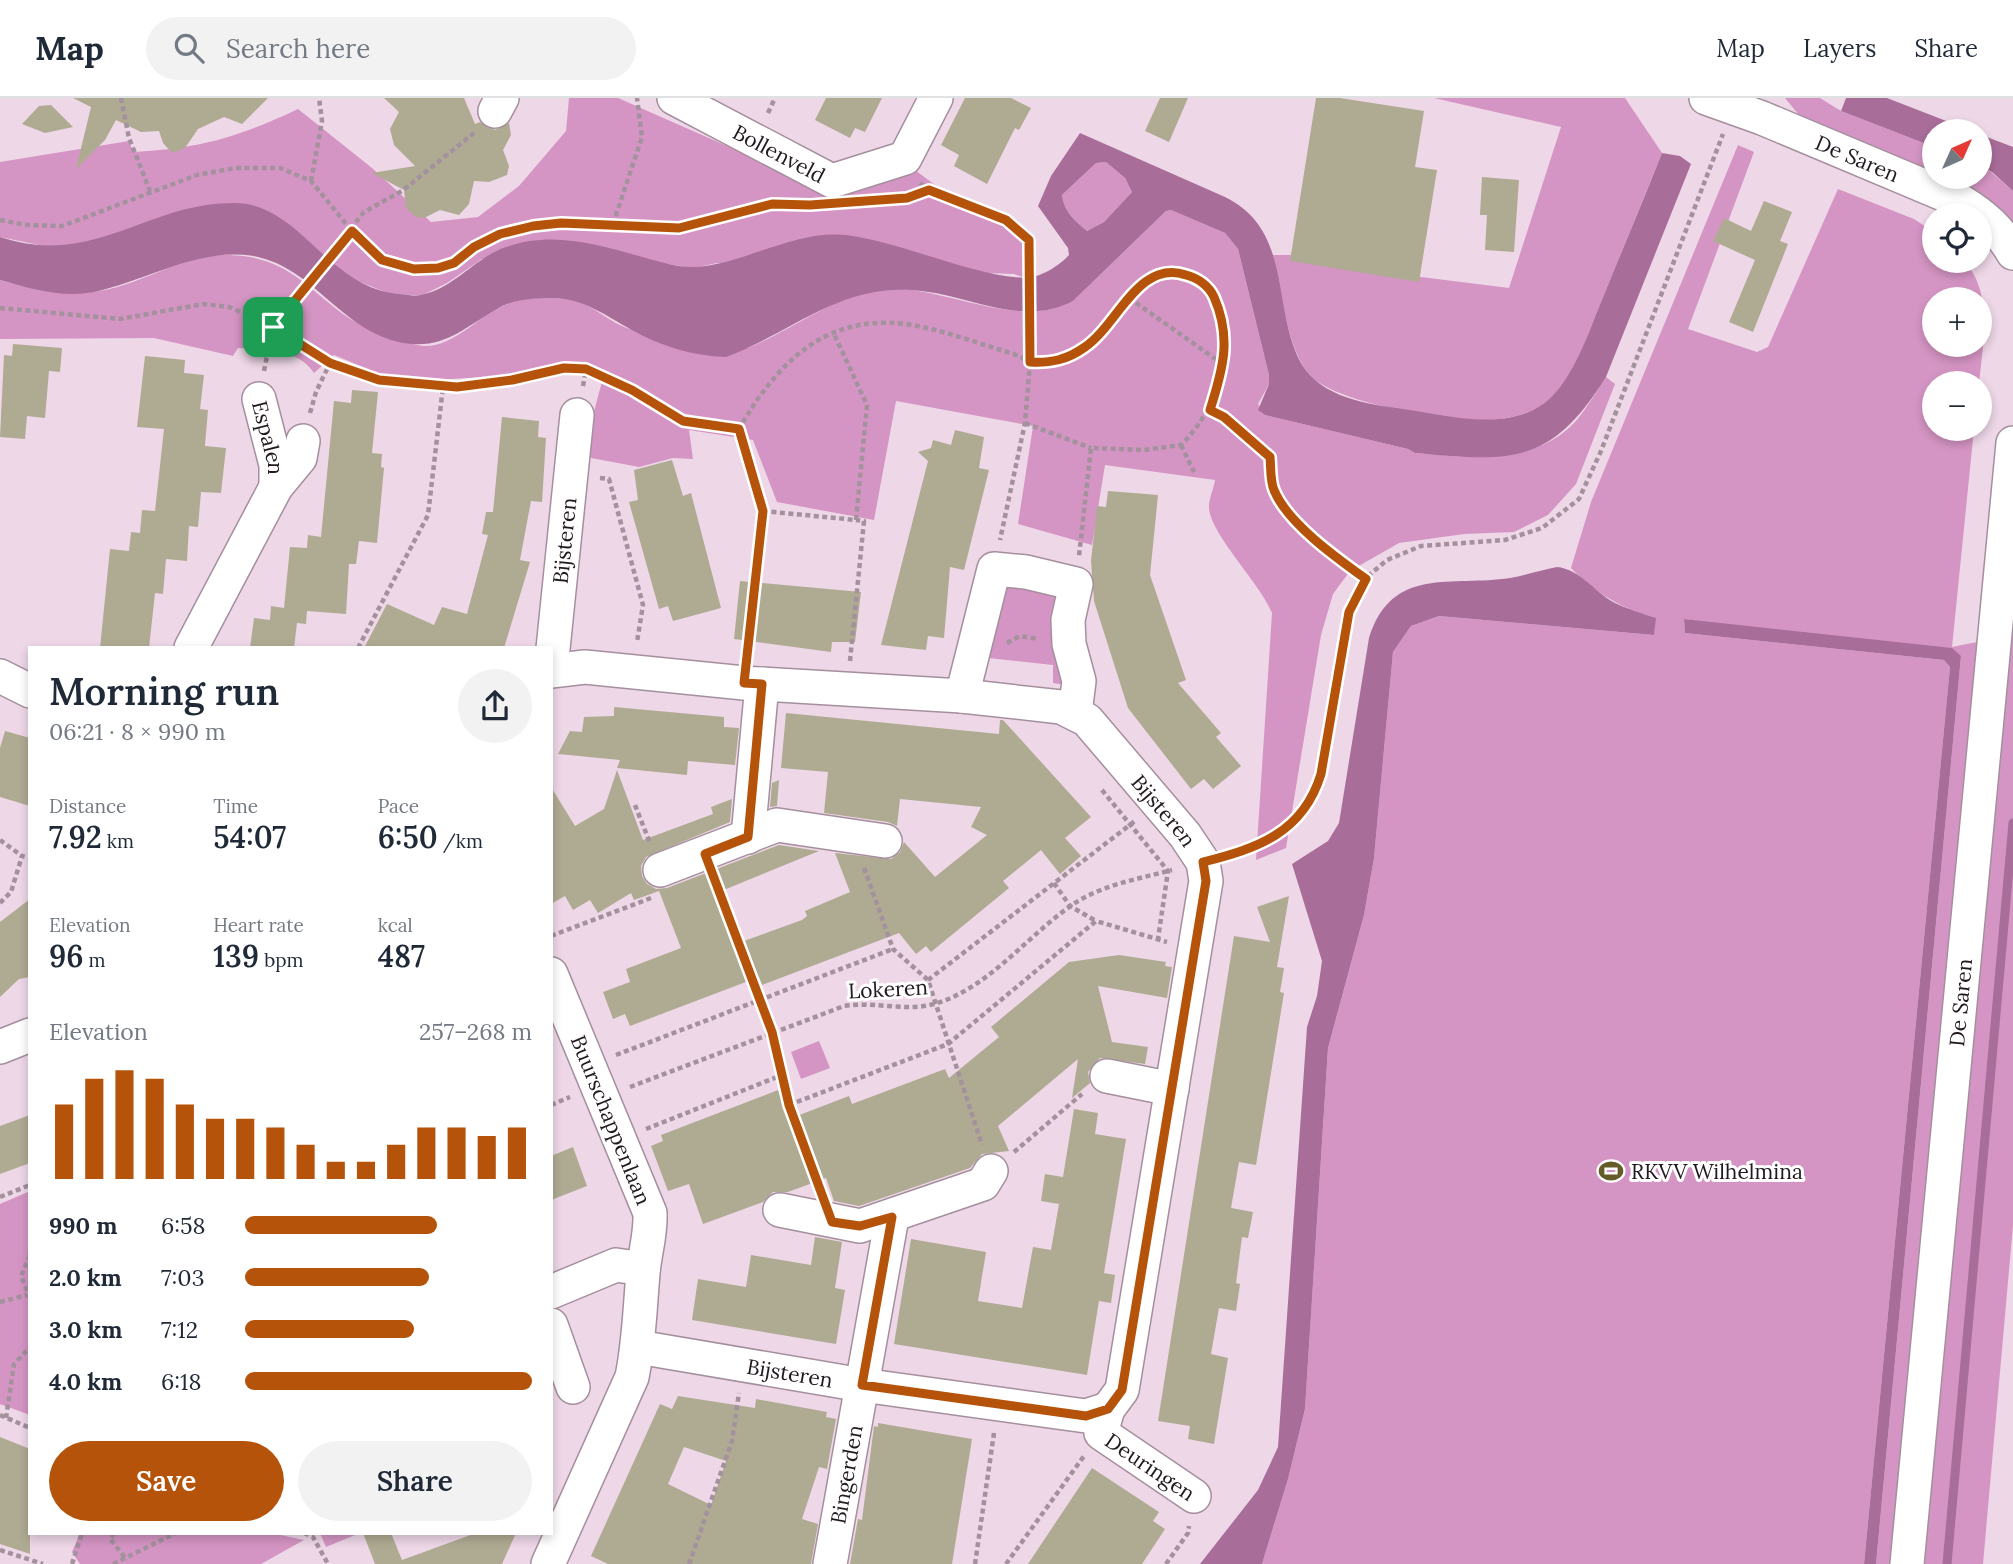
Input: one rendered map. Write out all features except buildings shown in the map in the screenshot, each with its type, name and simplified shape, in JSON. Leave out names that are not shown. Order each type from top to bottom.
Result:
[{"type":"street","name":"Bollenveld","points":[[674,98],[832,181],[905,158]]},
{"type":"street","points":[[905,158],[936,98]]},
{"type":"street","name":"De Saren","points":[[1741,105],[1962,202],[1985,216],[2004,237],[2013,253]]},
{"type":"street","name":"Espalen","points":[[259,399],[276,465],[276,487]]},
{"type":"street","name":"Bijsteren","points":[[553,650],[577,415]]},
{"type":"street","name":"Espalen","points":[[192,646],[276,487],[300,458],[303,441]]},
{"type":"street","name":"De Saren","points":[[1907,1564],[2013,443]]},
{"type":"street","points":[[962,696],[994,569],[1027,572],[1076,584],[1068,620],[1069,644],[1079,681],[1075,713]]},
{"type":"street","name":"Bijsteren","points":[[553,669],[585,667],[633,674],[962,696],[1061,707],[1087,720],[1157,801],[1203,862],[1206,881],[1122,1390],[1105,1421],[1086,1416],[862,1385],[638,1346]]},
{"type":"street","points":[[0,676],[28,690]]},
{"type":"street","points":[[748,837],[753,683]]},
{"type":"street","points":[[660,870],[777,825],[885,841]]},
{"type":"street","name":"Buurschappenlaan","points":[[548,1564],[632,1377],[638,1346],[643,1269],[652,1235],[650,1213],[553,979]]},
{"type":"street","points":[[0,1047],[28,1036]]},
{"type":"street","points":[[1107,1076],[1172,1089]]},
{"type":"street","points":[[780,1210],[860,1226],[983,1184],[991,1171]]},
{"type":"street","name":"Bingerden","points":[[830,1564],[892,1217]]},
{"type":"street","points":[[553,1292],[617,1265],[643,1269]]},
{"type":"street","points":[[553,1331],[573,1387]]},
{"type":"street","name":"Deuringen","points":[[1105,1421],[1194,1496]]},
{"type":"path","points":[[121,98],[128,138],[150,191]]},
{"type":"path","points":[[311,181],[322,121],[318,98]]},
{"type":"path","points":[[612,224],[642,137],[638,98]]},
{"type":"path","name":"Espalen","points":[[259,399],[273,327],[352,231],[364,212],[402,191],[469,139],[498,104]]},
{"type":"path","points":[[1210,410],[1224,417],[1270,457],[1274,490],[1287,509],[1322,548],[1366,579],[1387,559],[1421,546],[1505,540],[1542,528],[1579,499],[1741,105]]},
{"type":"path","points":[[905,158],[916,179],[929,190],[1006,220],[1029,240],[1032,255],[1031,327],[1025,423],[994,569]]},
{"type":"path","points":[[0,220],[26,225],[62,226],[197,175],[235,168],[280,168],[311,181],[352,231],[382,260],[414,269],[438,268],[454,263],[474,247],[500,234],[533,226],[612,224],[679,228],[772,204],[810,205]]},
{"type":"path","points":[[879,200],[907,198],[929,190]]},
{"type":"path","points":[[753,683],[763,511],[739,429],[756,398],[795,353],[834,334],[875,324],[905,324],[1014,354],[1030,362],[1051,363],[1086,347],[1104,330],[1129,298],[1158,274],[1174,271],[1196,278],[1212,291],[1223,318],[1227,340],[1224,365],[1210,410],[1181,445],[1144,450],[1091,448],[1025,423]]},
{"type":"path","points":[[1129,298],[1224,365]]},
{"type":"path","points":[[0,308],[120,319],[203,304],[229,307],[273,327],[330,363],[379,380],[443,387],[512,380],[564,368],[586,369],[632,390],[683,421],[739,429]]},
{"type":"path","points":[[834,334],[867,405],[856,520]]},
{"type":"path","name":"Espalen","points":[[303,441],[316,392],[330,363]]},
{"type":"path","points":[[359,646],[428,514],[443,387]]},
{"type":"path","points":[[1181,445],[1194,472]]},
{"type":"path","points":[[1076,584],[1091,448]]},
{"type":"path","points":[[571,474],[609,479],[643,605],[633,674]]},
{"type":"path","points":[[763,511],[864,521],[847,690]]},
{"type":"path","name":"Lokeren","points":[[553,1104],[578,1094],[594,1078],[629,1087],[844,1006],[934,1004],[954,997],[982,979],[1070,906],[1099,890],[1245,851],[1276,836],[1298,818],[1314,797],[1321,774],[1349,612],[1366,579]]},
{"type":"path","points":[[973,649],[992,651],[1020,636],[1069,644]]},
{"type":"path","points":[[1098,785],[1168,871],[1157,939]]},
{"type":"path","points":[[928,980],[1130,825],[1157,801]]},
{"type":"path","points":[[553,935],[666,893],[635,805]]},
{"type":"path","points":[[852,835],[893,949],[928,980],[991,1171],[1107,1076]]},
{"type":"path","points":[[0,840],[28,858]]},
{"type":"path","points":[[705,854],[772,1032],[789,1105],[832,1222]]},
{"type":"path","points":[[0,903],[12,892],[22,856]]},
{"type":"path","points":[[1054,883],[1070,906],[1096,921],[1195,950]]},
{"type":"path","points":[[789,1105],[948,1044],[1096,921]]},
{"type":"path","points":[[594,1078],[760,999],[893,949]]},
{"type":"path","points":[[620,1139],[782,1075]]},
{"type":"path","points":[[0,1197],[28,1186]]},
{"type":"path","points":[[0,1303],[28,1296],[21,1276],[28,1260]]},
{"type":"path","points":[[6,1418],[15,1364],[28,1349]]},
{"type":"path","points":[[689,1564],[732,1441],[743,1365]]},
{"type":"path","points":[[975,1564],[998,1403]]},
{"type":"path","points":[[0,1415],[28,1427]]},
{"type":"path","points":[[1006,1564],[1105,1421]]},
{"type":"path","name":"Deuringen","points":[[1166,1564],[1188,1533],[1194,1496]]},
{"type":"path","points":[[72,1564],[81,1535]]},
{"type":"path","points":[[113,1535],[110,1539],[127,1560]]},
{"type":"path","points":[[167,1535],[171,1538]]},
{"type":"path","points":[[113,1564],[127,1560],[174,1535]]},
{"type":"path","points":[[308,1535],[313,1537],[328,1564]]},
{"type":"path","points":[[0,1550],[43,1564]]},
{"type":"shaded area","points":[[569,98],[618,98],[825,189],[903,161],[959,203],[1002,215],[1021,230],[1025,278],[1014,274],[717,263],[693,268],[668,264],[482,259],[447,283],[421,296],[388,293],[352,279],[328,259],[83,243],[54,248],[0,237],[0,162],[129,141],[133,152],[178,148],[237,134],[298,109],[372,168],[431,222],[478,217],[519,186],[566,131]]},
{"type":"shaded area","points":[[1434,98],[1625,98],[1662,153],[1575,365],[1551,398],[1521,415],[1487,420],[1447,418],[1394,409],[1343,394],[1323,385],[1310,375],[1302,364],[1290,335],[1273,255],[1297,255],[1421,277],[1509,288],[1561,127]]},
{"type":"shaded area","points":[[1785,98],[1820,98],[1841,111],[1922,142],[1922,182],[1803,120]]},
{"type":"shaded area","points":[[1846,98],[1887,98],[1941,119],[1922,119],[1922,142],[1841,111]]},
{"type":"shaded area","points":[[1080,133],[1225,197],[1247,211],[1261,229],[1271,249],[1292,341],[1301,363],[1320,384],[1346,397],[1375,405],[1486,420],[1518,416],[1533,410],[1548,400],[1560,387],[1583,347],[1662,153],[1680,156],[1691,164],[1606,377],[1567,427],[1547,442],[1504,456],[1415,453],[1408,449],[1265,415],[1258,410],[1269,384],[1269,375],[1238,249],[1225,233],[1171,210],[1166,211],[1073,301],[1053,309],[1013,310],[930,292],[884,291],[837,303],[726,357],[701,355],[665,345],[575,301],[553,298],[510,303],[448,338],[436,342],[408,344],[373,332],[356,322],[294,273],[277,263],[258,257],[216,256],[195,260],[114,287],[82,294],[47,292],[0,280],[0,237],[33,244],[64,245],[92,240],[173,213],[202,206],[233,203],[256,206],[277,216],[352,277],[374,288],[413,296],[433,292],[506,247],[541,240],[594,244],[684,267],[696,267],[734,260],[808,237],[846,235],[890,244],[981,271],[1024,278],[1049,271],[1069,255],[1068,248],[1038,206],[1051,176]],"holes":[[[1106,162],[1125,178],[1132,192],[1104,222],[1087,231],[1074,220],[1065,206],[1062,195],[1096,163]]]},
{"type":"shaded area","points":[[1992,139],[2013,147],[2013,191],[1992,172]]},
{"type":"shaded area","name":"RKVV Wilhelmina","points":[[1738,145],[1754,152],[1688,329],[1757,352],[1768,347],[1838,189],[1922,224],[1922,273],[1972,273],[1980,287],[1922,287],[1922,357],[1982,357],[1980,371],[1922,371],[1922,441],[1973,441],[1952,647],[1982,641],[1896,1564],[1876,1564],[1961,656],[1684,619],[1685,633],[1944,660],[1950,667],[1864,1564],[1262,1564],[1288,1479],[1305,1409],[1328,1048],[1364,915],[1374,858],[1393,652],[1411,626],[1439,616],[1654,635],[1655,618],[1610,599],[1571,568],[1591,502]]},
{"type":"shaded area","points":[[1106,162],[1125,178],[1132,192],[1104,222],[1087,231],[1074,220],[1062,195],[1096,163]]},
{"type":"shaded area","points":[[1992,173],[2013,191],[2013,229],[1992,218],[1992,203],[1963,203],[1936,189],[1992,189]]},
{"type":"shaded area","points":[[1171,210],[1225,233],[1238,249],[1269,375],[1269,384],[1258,404],[1265,415],[1408,449],[1415,453],[1500,456],[1541,446],[1559,436],[1579,417],[1606,377],[1615,384],[1576,484],[1548,515],[1514,532],[1464,534],[1399,543],[1350,571],[1333,594],[1321,635],[1286,848],[1256,860],[1272,613],[1211,517],[1209,503],[1215,480],[1105,465],[1092,545],[1018,524],[1033,426],[896,401],[874,520],[777,502],[753,440],[689,430],[693,459],[673,458],[639,467],[586,457],[592,419],[605,370],[419,381],[380,374],[334,355],[314,373],[299,359],[270,350],[238,348],[233,356],[154,338],[0,339],[0,280],[45,290],[91,292],[126,284],[194,260],[229,255],[248,257],[279,266],[349,318],[378,332],[417,345],[428,346],[450,340],[490,313],[512,302],[548,298],[580,303],[622,326],[644,333],[741,349],[764,341],[839,301],[870,290],[921,292],[1000,309],[1050,309],[1073,301],[1166,211]]},
{"type":"shaded area","points":[[1557,567],[1579,576],[1613,602],[1656,618],[1654,635],[1439,616],[1411,626],[1393,652],[1374,858],[1364,915],[1328,1048],[1305,1409],[1288,1479],[1262,1564],[1200,1564],[1258,1490],[1278,1447],[1307,1027],[1317,996],[1322,961],[1292,864],[1328,841],[1339,823],[1369,638],[1379,615],[1393,599],[1408,589],[1426,584],[1510,578]]},
{"type":"shaded area","points":[[2013,567],[2013,1225],[1983,1564],[1919,1564]]},
{"type":"shaded area","points":[[999,584],[1060,594],[1066,685],[1053,683],[1053,665],[979,657]]},
{"type":"shaded area","points":[[1684,619],[1952,648],[1961,656],[1876,1564],[1864,1564],[1950,667],[1944,660],[1685,633]]},
{"type":"shaded area","points":[[819,1041],[830,1068],[801,1079],[791,1052]]},
{"type":"shaded area","points":[[28,1192],[28,1414],[0,1404],[0,1204]]},
{"type":"shaded area","points":[[79,1535],[280,1535],[304,1540],[261,1564],[80,1564],[72,1552]]},
{"type":"shaded area","points":[[321,1535],[355,1535],[326,1547]]},
{"type":"waterway","points":[[1947,1564],[2013,823]]},
{"type":"place","name":"RKVV Wilhelmina","points":[[1611,1171]]},
{"type":"route","points":[[929,190],[1006,220],[1019,228],[1029,240],[1032,255],[1030,362],[1051,363],[1086,347],[1104,330],[1129,298],[1158,274],[1174,271],[1196,278],[1212,291],[1223,318],[1227,340],[1224,365],[1210,410],[1224,417],[1270,457],[1274,490],[1287,509],[1322,548],[1366,579],[1349,612],[1321,774],[1314,797],[1298,818],[1276,836],[1245,851],[1203,862],[1206,881],[1122,1390],[1108,1409],[1086,1416],[862,1385],[892,1217],[860,1226],[832,1222],[789,1105],[772,1032],[705,854],[748,837],[762,684],[744,683],[763,511],[739,429],[683,421],[603,374],[586,369],[564,368],[512,380],[457,387],[418,386],[379,380],[330,363],[273,327],[352,231],[382,260],[414,269],[438,268],[454,263],[474,247],[500,234],[533,226],[561,223],[679,228],[772,204],[810,205],[907,198],[929,190]]}]
